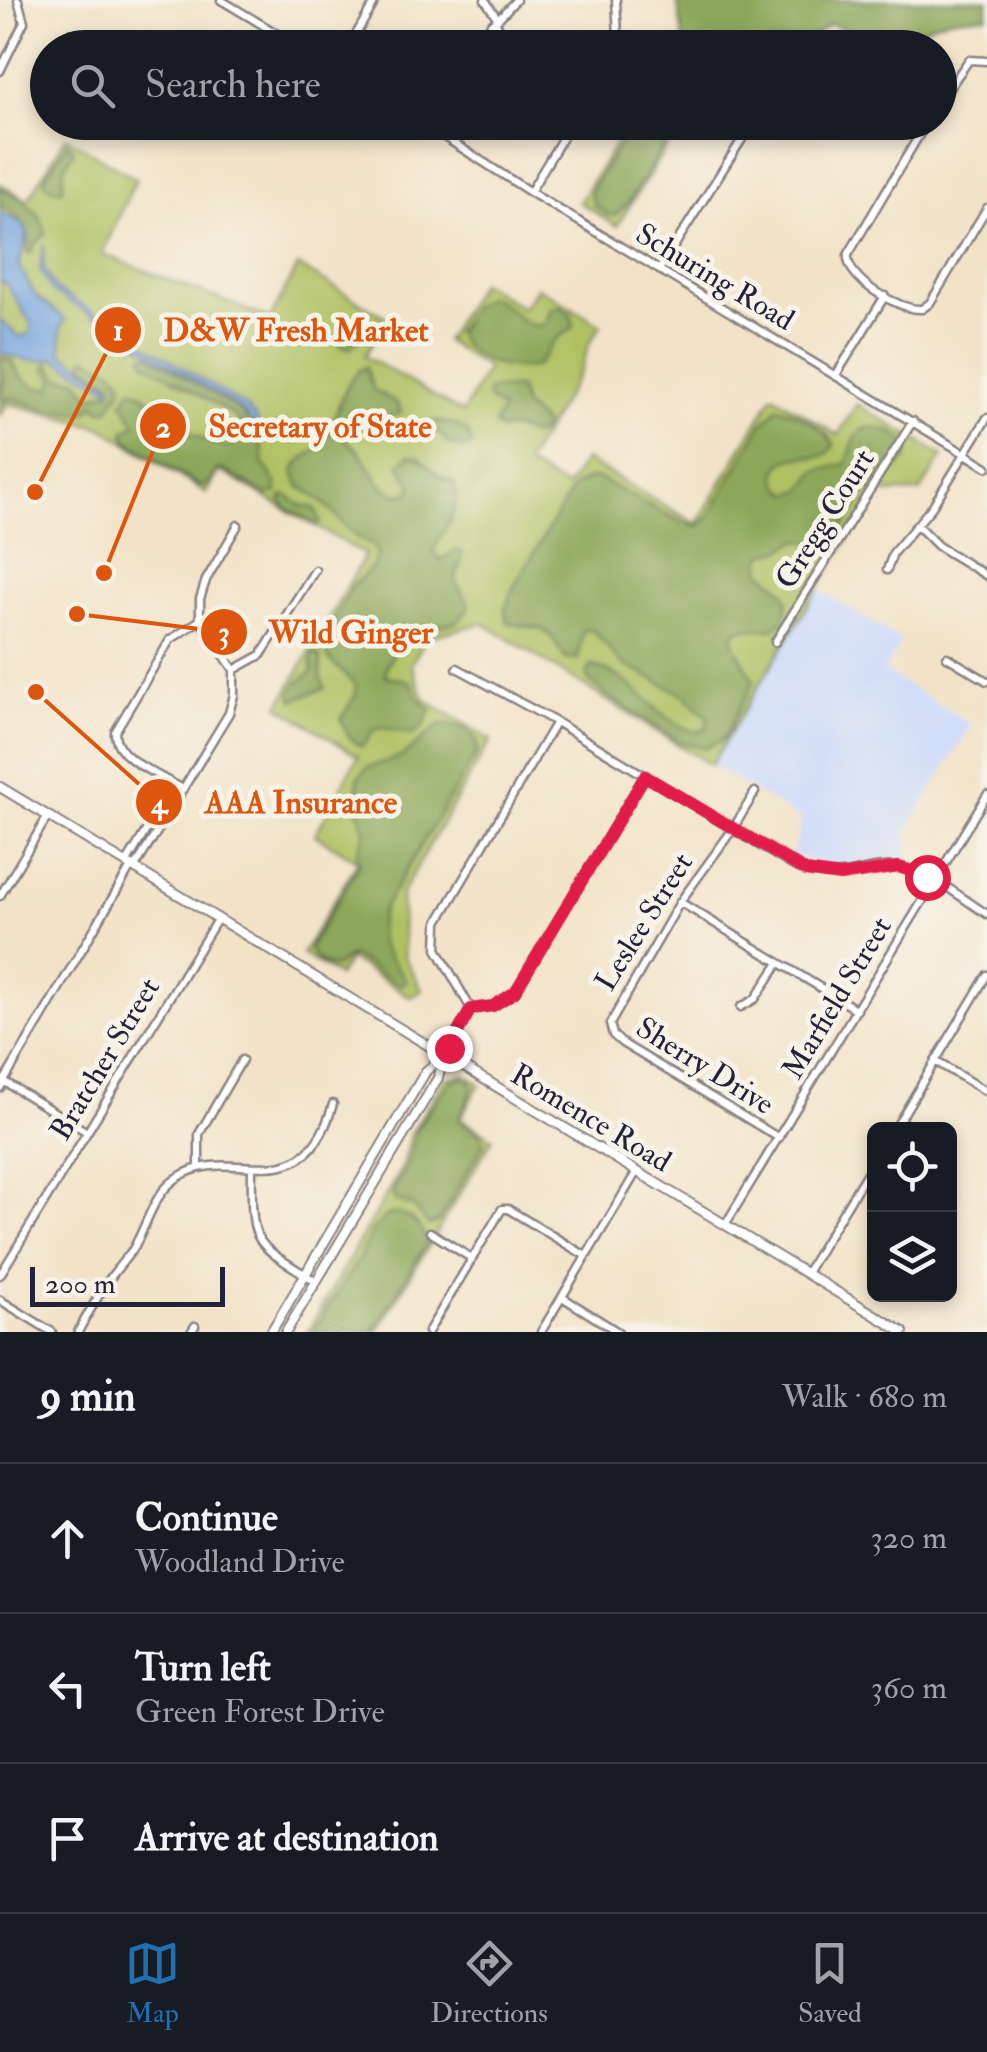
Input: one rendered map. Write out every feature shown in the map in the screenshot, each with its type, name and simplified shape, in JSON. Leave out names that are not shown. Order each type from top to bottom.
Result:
[{"type":"street","points":[[0,71],[24,22],[18,0]]},
{"type":"street","points":[[221,0],[271,30]]},
{"type":"street","points":[[358,30],[376,0]]},
{"type":"street","points":[[486,0],[498,30]]},
{"type":"street","points":[[487,30],[516,0]]},
{"type":"street","points":[[616,0],[618,30]]},
{"type":"street","points":[[957,74],[973,59],[987,60]]},
{"type":"street","name":"Schuring Road","points":[[457,140],[530,192],[987,467]]},
{"type":"street","points":[[530,192],[561,140]]},
{"type":"street","points":[[659,270],[742,140]]},
{"type":"street","points":[[916,140],[848,255],[852,274],[909,309],[927,307],[987,208]]},
{"type":"street","points":[[836,375],[886,296]]},
{"type":"street","points":[[887,570],[893,552],[918,526],[987,418]]},
{"type":"street","name":"Gregg Court","points":[[774,642],[913,421]]},
{"type":"street","points":[[87,1132],[1,1083],[131,865],[156,814],[183,789],[229,712],[234,670],[200,620],[200,598],[206,580],[238,526]]},
{"type":"street","points":[[918,526],[938,546],[987,576]]},
{"type":"street","points":[[234,670],[262,655],[316,570]]},
{"type":"street","points":[[183,789],[121,752],[114,739],[170,640],[200,620]]},
{"type":"street","points":[[947,657],[987,681]]},
{"type":"street","points":[[457,668],[556,722],[782,860],[818,874],[840,876],[899,867],[934,882],[987,914]]},
{"type":"street","points":[[471,1009],[438,949],[438,922],[556,722]]},
{"type":"street","points":[[471,1009],[493,1006],[515,992],[645,776]]},
{"type":"street","name":"Romence Road","points":[[0,787],[904,1332]]},
{"type":"street","name":"Leslee Street","points":[[611,1029],[611,1018],[680,902],[755,792]]},
{"type":"street","name":"Marfield Street","points":[[725,1225],[987,795]]},
{"type":"street","points":[[0,896],[48,816]]},
{"type":"street","points":[[680,902],[857,1010]]},
{"type":"street","name":"Bratcher Street","points":[[0,1275],[218,917]]},
{"type":"street","points":[[741,1007],[755,998],[779,963]]},
{"type":"street","points":[[899,1122],[987,975]]},
{"type":"street","points":[[286,1332],[438,1078],[444,1056],[471,1009]]},
{"type":"street","name":"Sherry Drive","points":[[611,1029],[622,1042],[779,1138]]},
{"type":"street","points":[[271,1332],[426,1071],[444,1056]]},
{"type":"street","points":[[199,1166],[200,1134],[242,1060]]},
{"type":"street","points":[[936,1061],[987,1092]]},
{"type":"street","points":[[78,1332],[132,1250],[163,1189],[199,1166],[252,1168],[289,1162],[311,1149],[334,1104]]},
{"type":"street","points":[[252,1168],[253,1223],[258,1240],[272,1255],[316,1282]]},
{"type":"street","points":[[541,1332],[637,1172]]},
{"type":"street","points":[[806,1273],[867,1173]]},
{"type":"street","points":[[428,1332],[502,1209],[586,1256]]},
{"type":"street","points":[[430,1232],[472,1259]]},
{"type":"street","points":[[562,1298],[618,1332]]},
{"type":"street","points":[[0,1300],[52,1332]]},
{"type":"shaded area","points":[[816,588],[901,641],[884,671],[972,725],[907,830],[908,860],[883,859],[835,868],[792,855],[802,820],[711,765]]},
{"type":"green space","points":[[677,0],[987,0],[987,16],[961,17],[919,30],[844,30],[830,24],[822,30],[682,30]]},
{"type":"green space","points":[[64,140],[71,140],[136,179],[102,254],[270,319],[298,266],[387,318],[365,356],[463,413],[487,368],[445,341],[480,282],[523,308],[537,287],[601,325],[589,344],[581,370],[526,464],[566,488],[585,460],[697,524],[773,395],[838,435],[857,404],[943,456],[920,492],[876,493],[711,765],[483,623],[427,637],[411,664],[424,699],[491,740],[401,894],[404,956],[422,990],[411,997],[349,959],[338,976],[302,954],[358,861],[315,835],[358,756],[279,706],[365,555],[220,471],[206,493],[103,428],[8,403],[0,415],[0,184],[28,200]]},
{"type":"green space","points":[[617,140],[671,140],[617,226],[579,202]]},
{"type":"green space","points":[[622,140],[667,140],[627,204],[615,215],[608,215],[593,204],[590,191]]},
{"type":"green space","points":[[68,143],[74,151],[64,167],[63,187],[59,191],[45,184],[45,177]]},
{"type":"green space","points":[[0,188],[29,205],[40,218],[46,234],[31,254],[27,252],[28,237],[23,224],[14,213],[0,206]]},
{"type":"green space","points":[[488,297],[536,326],[544,325],[551,309],[561,306],[571,314],[574,327],[555,340],[537,366],[516,368],[490,362],[468,350],[457,332],[471,307]]},
{"type":"green space","points":[[370,321],[375,328],[349,348],[340,345],[343,336]]},
{"type":"green space","points":[[148,354],[241,412],[262,447],[264,464],[276,483],[277,493],[267,495],[222,469],[216,471],[207,485],[200,486],[127,440],[124,431],[136,424],[123,403],[131,389],[198,437],[230,447],[243,438],[235,416],[145,362],[143,356]]},
{"type":"green space","points":[[87,357],[113,370],[122,381],[122,388],[108,410],[94,404],[85,413],[47,410],[12,398],[0,402],[0,360],[4,358],[37,387],[50,388],[53,384],[45,368],[48,363],[60,378],[77,379],[90,396],[111,391],[110,382],[84,365]]},
{"type":"green space","points":[[366,367],[373,389],[398,404],[401,413],[363,425],[349,423],[343,437],[360,452],[381,484],[394,493],[411,492],[412,484],[399,465],[409,455],[419,457],[439,476],[454,483],[454,510],[433,551],[440,560],[456,550],[463,552],[455,581],[470,606],[459,621],[408,638],[387,664],[386,676],[410,681],[419,699],[431,710],[423,727],[412,734],[381,727],[372,731],[360,746],[348,736],[341,719],[356,694],[355,684],[329,659],[324,638],[352,586],[373,567],[377,552],[300,487],[294,473],[299,463],[322,444],[351,379]]},
{"type":"green space","points":[[519,388],[524,406],[544,424],[535,436],[512,428],[500,430],[494,424],[502,409],[489,400],[487,393],[492,389]]},
{"type":"green space","points":[[777,408],[809,421],[834,445],[824,455],[790,459],[779,467],[779,483],[790,494],[802,490],[816,471],[846,464],[855,438],[863,429],[893,433],[909,450],[900,466],[865,493],[833,538],[820,543],[797,540],[782,550],[763,554],[761,570],[787,597],[783,620],[771,629],[749,628],[734,633],[734,644],[754,681],[721,741],[705,748],[680,742],[609,697],[586,674],[592,666],[607,671],[634,688],[669,719],[698,732],[705,729],[709,719],[685,695],[621,663],[593,630],[583,630],[578,659],[566,659],[542,629],[508,623],[505,609],[513,588],[574,486],[591,478],[599,479],[681,522],[700,526],[762,424]]},
{"type":"green space","points":[[430,422],[465,430],[471,446],[465,449],[448,444],[429,427]]},
{"type":"green space","points":[[286,495],[300,505],[315,508],[321,523],[315,524],[286,508],[280,499]]},
{"type":"green space","points":[[314,652],[320,656],[325,688],[293,700],[291,693],[297,683],[313,671]]},
{"type":"green space","points":[[441,724],[471,733],[478,751],[383,909],[380,942],[406,981],[399,985],[353,956],[336,967],[324,964],[309,948],[359,865],[357,852],[365,832],[357,805],[358,777],[368,767],[403,756]]},
{"type":"green space","points":[[464,1074],[480,1084],[460,1118],[493,1138],[377,1332],[307,1332],[403,1166],[411,1134],[444,1079]]},
{"type":"green space","points":[[462,1077],[473,1087],[459,1120],[480,1134],[484,1143],[439,1221],[429,1225],[412,1206],[395,1200],[392,1192],[408,1164],[416,1130],[425,1115],[451,1081]]},
{"type":"green space","points":[[392,1214],[415,1223],[426,1244],[373,1332],[312,1332],[373,1230]]},
{"type":"water","points":[[0,213],[26,230],[19,267],[36,296],[66,320],[61,326],[62,353],[110,385],[110,389],[55,359],[31,361],[0,353],[0,320],[20,337],[30,333],[32,325],[0,280]]},
{"type":"water","points":[[44,244],[44,268],[56,289],[245,406],[257,419],[260,436],[238,407],[52,291],[40,269]]},
{"type":"place","name":"D&W Fresh Market","points":[[35,492]]},
{"type":"place","name":"Secretary of State","points":[[104,573]]},
{"type":"place","name":"Wild Ginger","points":[[77,614]]},
{"type":"place","name":"AAA Insurance","points":[[36,692]]},
{"type":"route","points":[[449,1048],[471,1009],[493,1006],[515,992],[645,776],[806,871],[840,876],[899,867],[927,877]]}]
